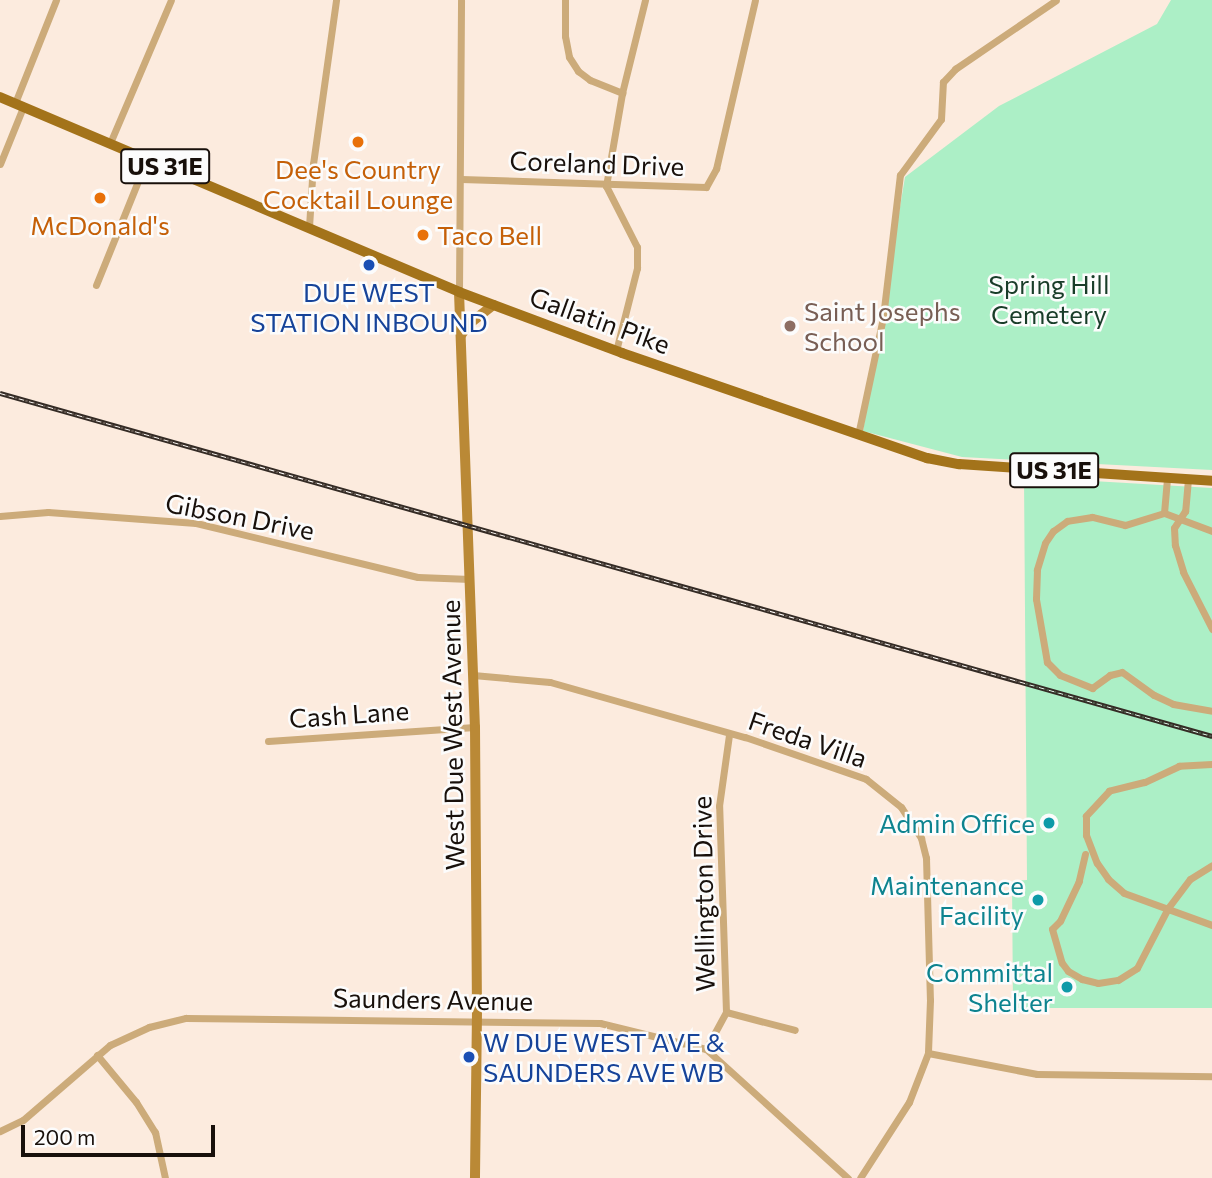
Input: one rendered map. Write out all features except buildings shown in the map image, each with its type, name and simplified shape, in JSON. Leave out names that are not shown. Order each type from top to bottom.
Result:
[{"type":"main road","name":"Gallatin Pike","points":[[0,97],[459,292],[616,351],[927,458],[959,464],[1212,481]]},
{"type":"main road","name":"West Due West Avenue","points":[[459,292],[475,727],[475,1178]]},
{"type":"main road","points":[[461,335],[468,324],[493,304]]},
{"type":"street","points":[[0,164],[56,0]]},
{"type":"street","points":[[110,143],[171,0]]},
{"type":"street","points":[[309,227],[313,164],[336,0]]},
{"type":"street","points":[[459,292],[461,0]]},
{"type":"street","points":[[565,0],[565,36],[569,57],[578,71],[622,93]]},
{"type":"street","points":[[616,351],[637,268],[637,247],[606,186],[622,93],[645,0]]},
{"type":"street","name":"Coreland Drive","points":[[461,179],[606,186],[706,187],[716,169],[755,0]]},
{"type":"street","points":[[858,435],[883,317],[900,175],[941,119],[943,82],[955,69],[1055,0]]},
{"type":"street","points":[[96,285],[147,159]]},
{"type":"street","points":[[1164,513],[1167,478]]},
{"type":"street","points":[[1188,479],[1185,511],[1173,530],[1177,555],[1197,603],[1212,629]]},
{"type":"street","name":"Gibson Drive","points":[[0,516],[48,512],[196,523],[418,577],[470,579]]},
{"type":"street","points":[[1164,513],[1212,531]]},
{"type":"street","points":[[1164,513],[1155,519],[1125,525],[1081,517],[1067,521],[1053,531],[1045,542],[1037,570],[1036,600],[1043,650],[1046,662],[1060,675],[1084,687],[1096,687],[1110,675],[1122,672],[1154,695],[1173,704],[1212,711]]},
{"type":"street","name":"Freda Villa","points":[[473,675],[514,676],[550,682],[729,735],[866,779],[901,807],[914,824],[926,858],[930,1000],[928,1053],[909,1102],[860,1178]]},
{"type":"street","name":"Cash Lane","points":[[268,741],[475,727]]},
{"type":"street","name":"Wellington Drive","points":[[706,1048],[726,1012],[719,806],[729,735]]},
{"type":"street","points":[[1212,764],[1179,766],[1129,787],[1114,788],[1086,816],[1086,835],[1097,863],[1108,879],[1124,893],[1212,925]]},
{"type":"street","points":[[1085,854],[1079,881],[1060,921],[1052,929],[1062,963],[1068,971],[1082,979],[1098,983],[1109,983],[1126,976],[1146,954],[1168,908],[1190,879],[1212,864]]},
{"type":"street","points":[[726,1012],[795,1030]]},
{"type":"street","name":"Saunders Avenue","points":[[0,1131],[23,1120],[97,1055],[126,1037],[186,1018],[600,1024],[706,1048],[848,1178]]},
{"type":"street","points":[[928,1053],[1037,1074],[1212,1076]]},
{"type":"street","points":[[97,1055],[136,1102],[155,1132],[165,1178]]},
{"type":"green space","name":"Spring Hill Cemetery","points":[[1171,0],[1212,0],[1212,470],[962,457],[863,431],[905,177],[999,106],[1157,24]]},
{"type":"green space","points":[[1024,477],[1212,488],[1212,1008],[1013,1008],[1012,881],[1027,880]]},
{"type":"railway","points":[[0,393],[1212,736]]},
{"type":"place","name":"Dee's Country Cocktail Lounge","points":[[358,142]]},
{"type":"place","name":"McDonald's","points":[[100,198]]},
{"type":"place","name":"Taco Bell","points":[[423,235]]},
{"type":"place","name":"DUE WEST STATION INBOUND","points":[[369,265]]},
{"type":"place","name":"Saint Josephs School","points":[[790,326]]},
{"type":"place","name":"Admin Office","points":[[1049,823]]},
{"type":"place","name":"Maintenance Facility","points":[[1038,900]]},
{"type":"place","name":"Committal Shelter","points":[[1067,987]]},
{"type":"place","name":"W DUE WEST AVE & SAUNDERS AVE WB","points":[[469,1057]]}]
